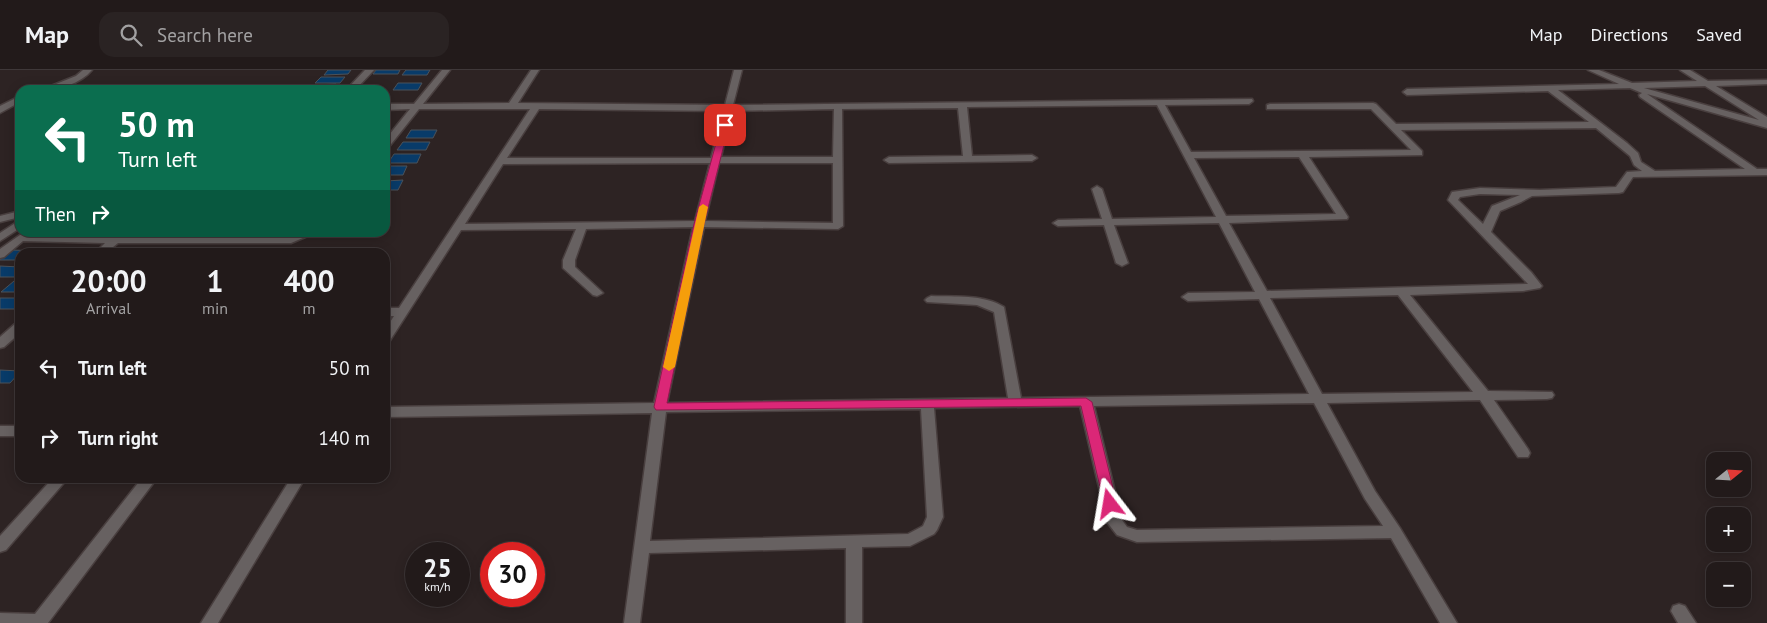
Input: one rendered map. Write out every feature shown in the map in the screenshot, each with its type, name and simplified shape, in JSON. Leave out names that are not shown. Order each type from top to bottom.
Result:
[{"type":"street","points":[[59,85],[79,78],[88,70]]},
{"type":"street","points":[[355,85],[370,70]]},
{"type":"street","points":[[390,140],[446,70]]},
{"type":"street","points":[[512,106],[535,70]]},
{"type":"street","points":[[632,623],[660,407],[699,224],[730,108],[738,70]]},
{"type":"street","points":[[1592,70],[1654,94],[1767,125]]},
{"type":"street","points":[[1604,70],[1630,85],[1755,172]]},
{"type":"street","points":[[1684,70],[1767,121]]},
{"type":"street","points":[[1407,92],[1767,82]]},
{"type":"street","points":[[1550,88],[1636,155],[1637,162],[1653,174]]},
{"type":"street","points":[[390,107],[730,108],[1248,101]]},
{"type":"street","points":[[0,110],[15,102]]},
{"type":"street","points":[[1160,103],[1370,495],[1395,532],[1449,623]]},
{"type":"street","points":[[962,105],[968,159]]},
{"type":"street","points":[[390,332],[536,106]]},
{"type":"street","points":[[1189,156],[1419,153],[1373,106],[1270,107]]},
{"type":"street","points":[[458,227],[699,224],[838,226],[838,107]]},
{"type":"street","points":[[1394,128],[1597,124]]},
{"type":"street","points":[[1058,223],[1343,217],[1302,154]]},
{"type":"street","points":[[889,160],[1032,158]]},
{"type":"street","points":[[500,161],[838,160]]},
{"type":"street","points":[[1188,297],[1402,292],[1536,286],[1527,274],[1453,200],[1456,194],[1480,191],[1619,190],[1630,174],[1767,172]]},
{"type":"street","points":[[1097,189],[1122,263]]},
{"type":"street","points":[[1485,233],[1490,214],[1500,204],[1526,197],[1531,192]]},
{"type":"street","points":[[0,219],[15,215]]},
{"type":"street","points":[[582,226],[569,260],[569,268],[597,293]]},
{"type":"street","points":[[0,238],[15,227]]},
{"type":"street","points":[[191,241],[195,237]]},
{"type":"street","points":[[0,238],[191,241],[291,240],[299,237]]},
{"type":"street","points":[[0,254],[20,238]]},
{"type":"street","points":[[106,248],[116,239]]},
{"type":"street","points":[[1402,292],[1484,396],[1523,453]]},
{"type":"street","points":[[931,300],[983,302],[994,304],[1000,310],[1015,403]]},
{"type":"street","points":[[390,312],[403,312]]},
{"type":"street","points":[[0,344],[15,330]]},
{"type":"street","points":[[390,412],[1547,395]]},
{"type":"street","points":[[1086,402],[1115,522],[1122,531],[1137,536],[1395,532]]},
{"type":"street","points":[[642,547],[910,540],[929,530],[935,517],[927,404]]},
{"type":"street","points":[[0,431],[15,431]]},
{"type":"street","points":[[0,546],[57,483]]},
{"type":"street","points":[[0,620],[39,622],[146,483]]},
{"type":"street","points":[[209,623],[295,483]]},
{"type":"street","points":[[854,541],[854,623]]},
{"type":"building","points":[[328,70],[351,70],[348,74],[324,75]]},
{"type":"building","points":[[376,70],[400,70],[398,74],[373,74]]},
{"type":"building","points":[[406,70],[430,70],[427,75],[402,75]]},
{"type":"building","points":[[321,77],[345,77],[340,83],[315,83]]},
{"type":"building","points":[[398,83],[422,83],[418,90],[393,90]]},
{"type":"building","points":[[411,130],[437,130],[433,138],[406,138]]},
{"type":"building","points":[[403,142],[430,142],[426,150],[397,150]]},
{"type":"building","points":[[394,154],[421,154],[417,163],[390,163]]},
{"type":"building","points":[[390,166],[407,166],[403,175],[390,175]]},
{"type":"building","points":[[403,180],[398,190],[390,190],[390,181]]},
{"type":"building","points":[[11,250],[15,250],[15,260],[0,260]]},
{"type":"building","points":[[0,266],[15,267],[14,277],[0,277]]},
{"type":"building","points":[[14,281],[15,281],[15,292],[1,292]]},
{"type":"building","points":[[0,298],[15,298],[15,309],[0,309]]},
{"type":"building","points":[[0,370],[15,371],[15,378],[10,383],[0,383]]},
{"type":"slow traffic","points":[[669,367],[703,207]]},
{"type":"route","points":[[725,125],[699,224],[660,407],[1086,402],[1110,504]]}]
